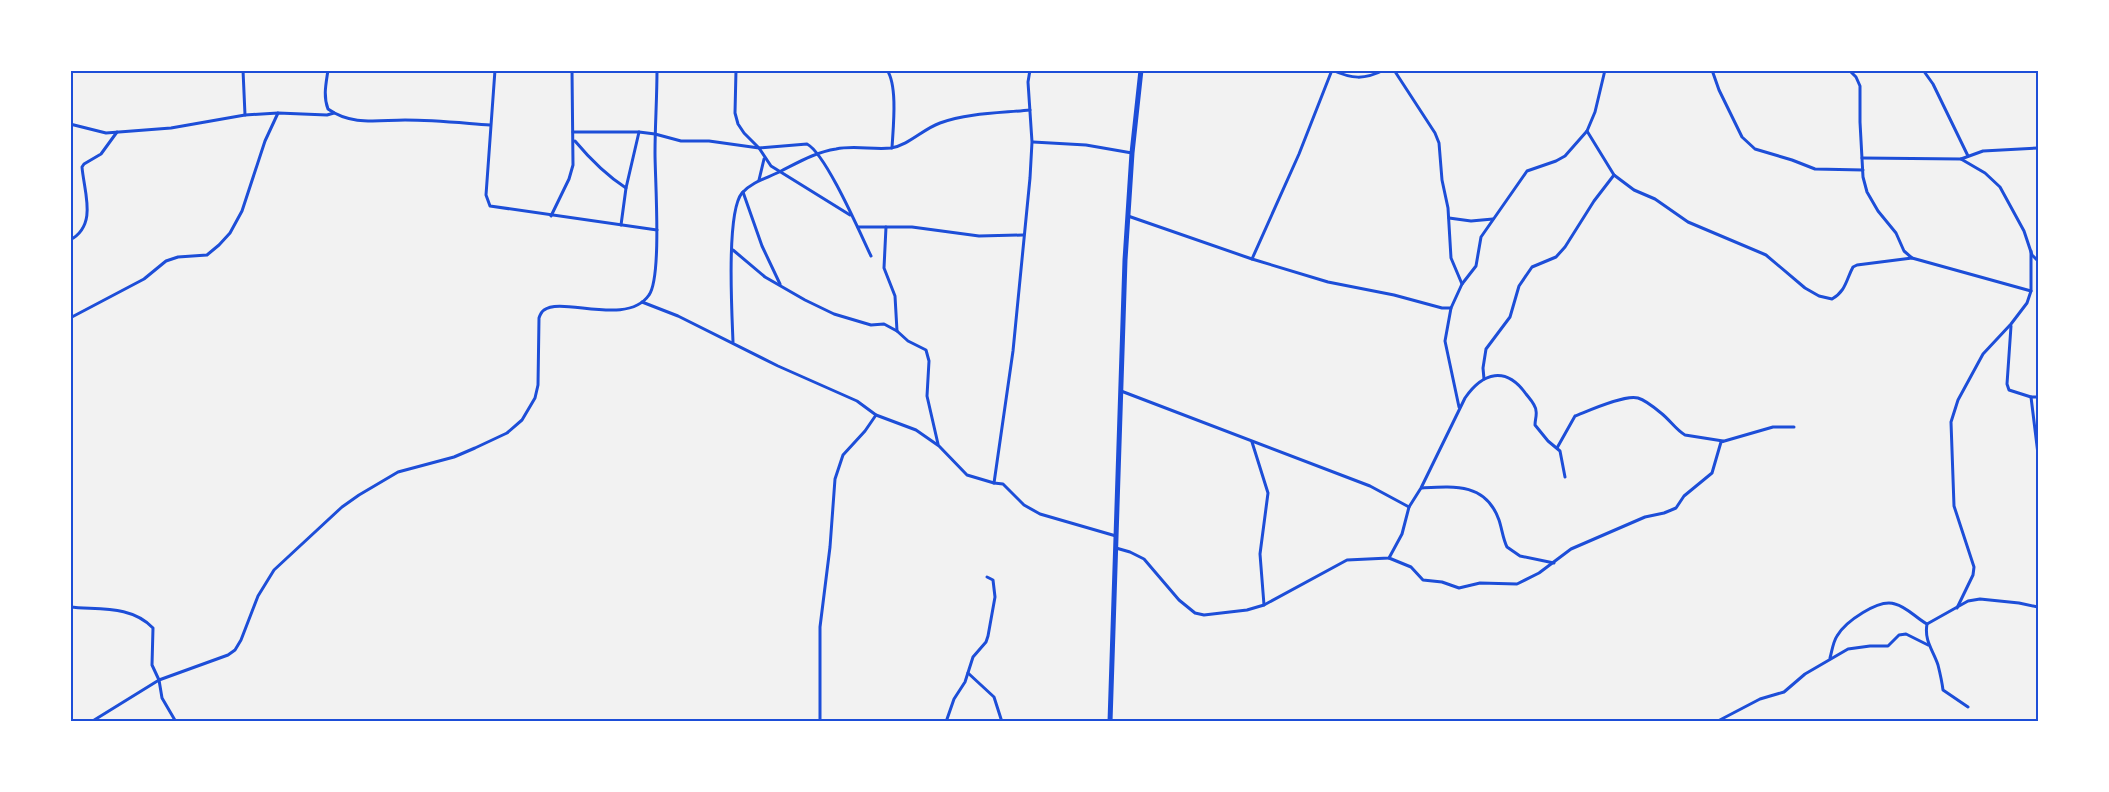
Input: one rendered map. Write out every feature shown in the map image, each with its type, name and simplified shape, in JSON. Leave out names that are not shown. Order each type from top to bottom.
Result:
[{"type":"highway","points":[[1110,722],[1128,216],[1141,70]]},
{"type":"street","points":[[243,70],[245,115]]},
{"type":"street","points":[[328,70],[325,100],[328,109],[352,120],[383,122],[405,120],[490,125]]},
{"type":"street","points":[[495,70],[486,195],[490,206],[657,230]]},
{"type":"street","points":[[551,216],[569,179],[573,165],[572,70]]},
{"type":"street","points":[[91,722],[159,680],[228,655],[235,650],[258,596],[274,570],[342,507],[359,495],[398,472],[454,457],[475,448],[507,433],[522,420],[535,398],[538,385],[538,329],[539,318],[544,310],[552,307],[565,307],[616,310],[642,302],[650,294],[654,283],[657,230],[655,134],[657,70]]},
{"type":"street","points":[[736,70],[734,101],[738,124],[771,166],[852,216]]},
{"type":"street","points":[[886,70],[891,78],[892,148]]},
{"type":"street","points":[[994,483],[1014,341],[1024,235],[1032,142],[1028,82],[1030,70]]},
{"type":"street","points":[[1252,259],[1299,154],[1332,71],[1352,79],[1364,79],[1384,70]]},
{"type":"street","points":[[1394,70],[1435,133],[1439,143],[1442,180],[1449,218],[1451,258],[1462,284]]},
{"type":"street","points":[[1459,408],[1445,341],[1451,309],[1462,284],[1476,266],[1481,237],[1527,171],[1565,156],[1587,131],[1595,112],[1605,70]]},
{"type":"street","points":[[1712,70],[1742,137],[1755,149],[1815,169],[1863,170]]},
{"type":"street","points":[[1849,70],[1860,86],[1863,177],[1871,202],[1896,233],[1904,250],[1912,258]]},
{"type":"street","points":[[1923,70],[1933,84],[1968,156]]},
{"type":"street","points":[[733,342],[733,217],[736,203],[743,192],[759,180],[818,153],[845,147],[892,148],[928,128],[951,120],[1030,110]]},
{"type":"street","points":[[70,318],[144,279],[166,261],[178,257],[207,255],[219,245],[230,233],[242,211],[265,141],[278,113]]},
{"type":"street","points":[[70,124],[106,133],[171,128],[245,115],[278,113],[327,115],[334,113]]},
{"type":"street","points":[[1587,131],[1614,175],[1634,190],[1655,199],[1688,222],[1766,255],[1800,285],[1819,296],[1832,298],[1840,294],[1845,289],[1851,271],[1857,265],[1912,258],[2031,291]]},
{"type":"street","points":[[70,240],[82,232],[87,224],[82,166],[101,153],[117,132]]},
{"type":"street","points":[[573,132],[639,132],[681,141],[708,141],[759,148],[807,144],[818,153],[871,256]]},
{"type":"street","points":[[621,225],[626,188],[639,132]]},
{"type":"street","points":[[574,140],[604,172],[626,188]]},
{"type":"street","points":[[1032,142],[1086,145],[1132,153]]},
{"type":"street","points":[[1862,158],[1961,159],[1983,151],[2038,148]]},
{"type":"street","points":[[759,180],[764,156]]},
{"type":"street","points":[[1961,159],[1984,173],[2000,187],[2038,261]]},
{"type":"street","points":[[1484,379],[1486,349],[1510,317],[1519,286],[1532,267],[1556,257],[1565,247],[1594,201],[1614,175]]},
{"type":"street","points":[[743,192],[762,246],[782,287]]},
{"type":"street","points":[[1128,216],[1252,259],[1328,282],[1451,309]]},
{"type":"street","points":[[1449,218],[1471,221],[1493,219]]},
{"type":"street","points":[[858,227],[922,228],[979,236],[1024,235]]},
{"type":"street","points":[[886,227],[885,268],[895,296],[897,331]]},
{"type":"street","points":[[733,250],[758,273],[834,314],[871,325],[884,324],[897,331],[908,341],[926,350],[929,361],[927,396],[939,446]]},
{"type":"street","points":[[1957,608],[1973,575],[1974,567],[1954,506],[1951,422],[1958,400],[1983,354],[2027,303],[2031,291],[2031,251]]},
{"type":"street","points":[[642,302],[678,316],[778,366],[857,401],[876,414],[916,430],[939,446],[967,475],[1004,484],[1024,505],[1040,514],[1116,536]]},
{"type":"street","points":[[2011,324],[2008,389],[2031,397],[2038,397]]},
{"type":"street","points":[[1389,558],[1402,534],[1409,507],[1421,488],[1459,408],[1471,390],[1484,379],[1503,376],[1521,386],[1536,409],[1535,424],[1539,431],[1563,457],[1565,477]]},
{"type":"street","points":[[1121,391],[1370,486],[1409,507]]},
{"type":"street","points":[[1557,448],[1575,416],[1607,403],[1631,397],[1640,398],[1685,435],[1723,441],[1773,427],[1794,427]]},
{"type":"street","points":[[2031,397],[2038,454]]},
{"type":"street","points":[[820,722],[820,627],[830,547],[835,479],[839,464],[847,449],[865,431],[876,414]]},
{"type":"street","points":[[1116,548],[1144,559],[1179,600],[1195,613],[1214,614],[1247,610],[1264,605],[1347,560],[1389,558],[1411,567],[1423,580],[1442,582],[1459,588],[1480,583],[1512,585],[1539,573],[1571,549],[1645,517],[1676,508],[1684,496],[1712,473],[1718,449],[1723,441]]},
{"type":"street","points":[[1252,442],[1268,493],[1260,554],[1264,605]]},
{"type":"street","points":[[1421,488],[1442,487],[1478,491],[1492,506],[1499,519],[1507,548],[1520,556],[1554,563]]},
{"type":"street","points":[[946,722],[949,710],[968,674],[973,657],[986,642],[990,628],[995,590],[993,580],[987,577]]},
{"type":"street","points":[[1968,707],[1943,690],[1938,665],[1928,645],[1927,624],[1968,600],[1980,598],[2038,607]]},
{"type":"street","points":[[1830,658],[1836,636],[1848,622],[1876,605],[1890,602],[1897,604],[1927,624]]},
{"type":"street","points":[[70,607],[121,610],[148,623],[153,628],[152,665],[159,680],[162,698],[176,722]]},
{"type":"street","points":[[1716,722],[1760,699],[1784,692],[1805,674],[1848,649],[1888,646],[1902,634],[1910,634],[1918,641],[1928,645]]},
{"type":"street","points":[[968,674],[994,696],[1002,722]]}]
